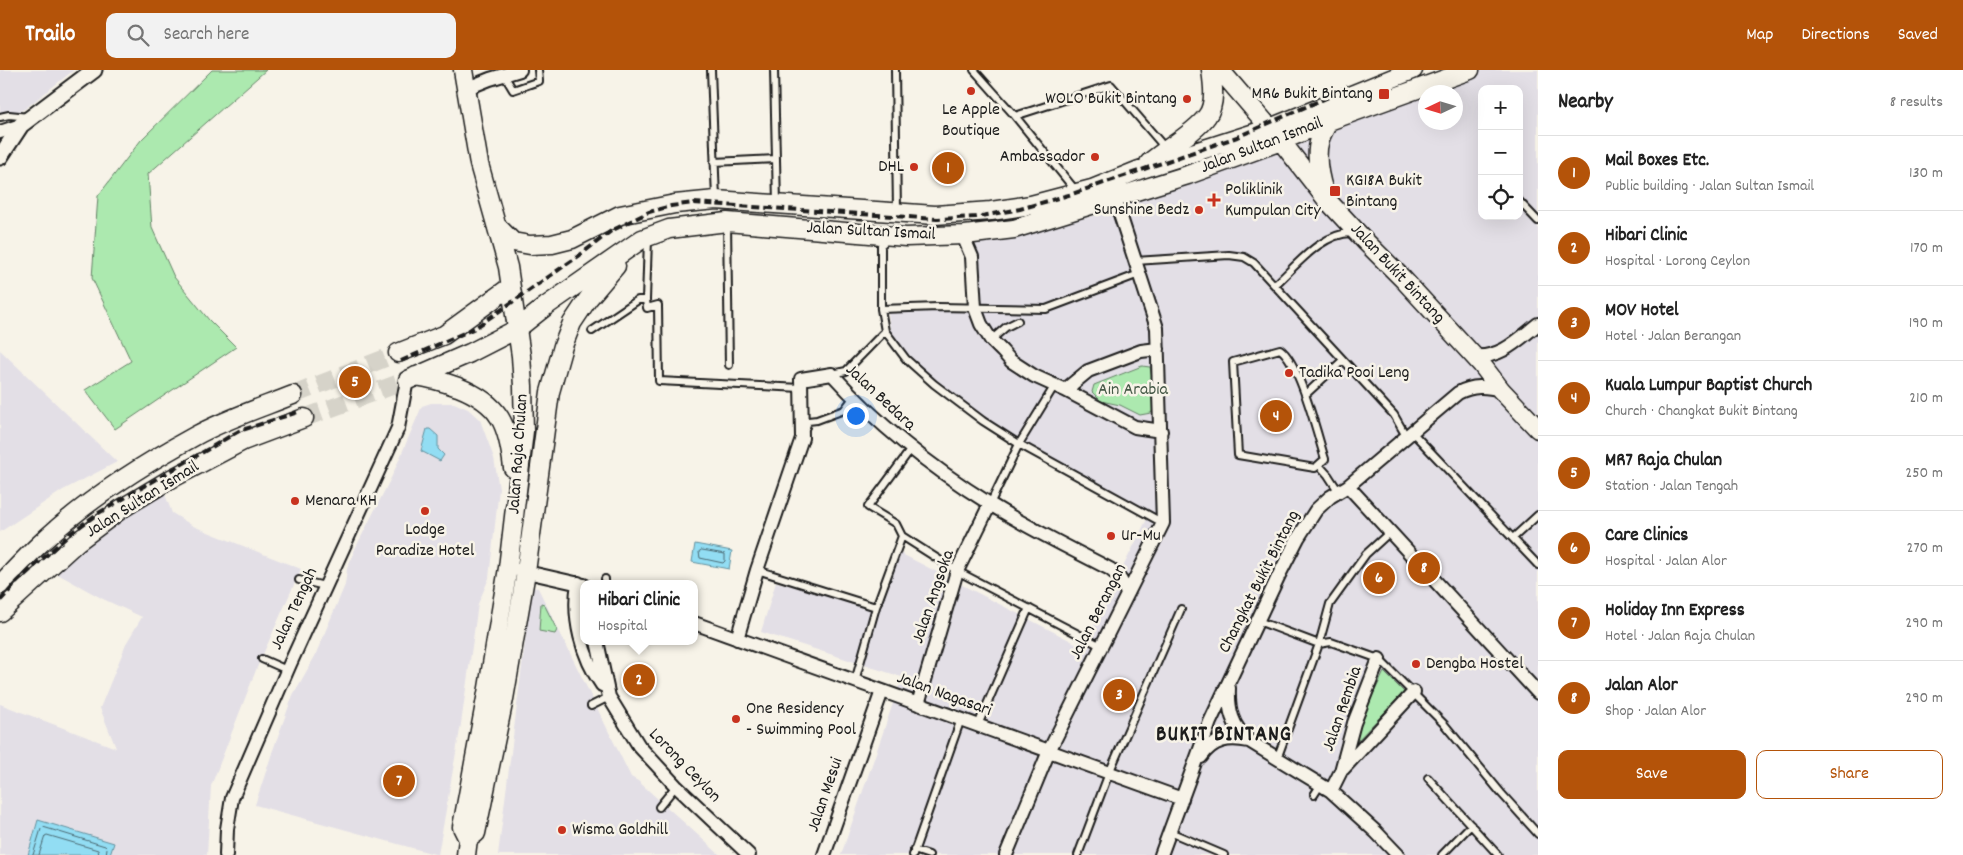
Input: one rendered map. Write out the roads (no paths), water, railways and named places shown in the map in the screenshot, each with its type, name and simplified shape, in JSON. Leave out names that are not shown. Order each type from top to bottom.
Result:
[{"type":"main road","name":"Jalan Raja Chulan","points":[[463,70],[479,164],[508,267],[524,386],[524,431],[508,568],[462,827],[467,847]]},
{"type":"main road","points":[[1140,170],[1188,134],[1207,116],[1211,105],[1213,87],[1211,70]]},
{"type":"main road","name":"Jalan Bukit Bintang","points":[[1220,70],[1275,134],[1327,200],[1403,278],[1482,365],[1501,390],[1538,429]]},
{"type":"main road","name":"Jalan Sultan Ismail","points":[[410,379],[470,353],[517,329],[546,306],[645,237],[669,229],[727,222],[894,236],[962,235],[1014,229],[1188,175],[1413,70]]},
{"type":"main road","name":"Jalan Sultan Ismail","points":[[496,225],[513,242],[530,245],[552,244],[572,239],[620,215],[675,204],[716,200],[896,214],[936,215],[991,211],[1032,205],[1092,189],[1140,170],[1329,121],[1470,70]]},
{"type":"main road","points":[[1327,200],[1322,184],[1318,150],[1320,138],[1329,121]]},
{"type":"main road","name":"Jalan Raja Chulan","points":[[467,847],[476,833],[504,699],[526,572],[550,392],[563,346],[572,323],[588,299],[610,271],[645,237]]},
{"type":"main road","points":[[398,353],[451,331],[510,287]]},
{"type":"main road","points":[[410,379],[442,381],[483,399],[498,416],[506,429],[510,444],[515,506]]},
{"type":"main road","name":"Jalan Sultan Ismail","points":[[0,585],[40,544],[77,513],[118,483],[195,436],[293,395]]},
{"type":"main road","name":"Jalan Sultan Ismail","points":[[0,612],[76,542],[121,509],[164,483],[244,442],[304,418]]},
{"type":"street","points":[[0,132],[26,121],[94,70]]},
{"type":"street","points":[[466,89],[520,70]]},
{"type":"street","points":[[0,157],[26,121]]},
{"type":"street","name":"Jalan Berangan","points":[[1006,855],[1048,751],[1163,523],[1157,328],[1115,198]]},
{"type":"street","points":[[962,235],[972,256],[975,308],[991,340],[1011,360],[1034,376],[1135,427],[1161,430]]},
{"type":"street","points":[[1472,356],[1483,358],[1499,353],[1510,347],[1538,324]]},
{"type":"street","points":[[1060,388],[1088,371],[1141,351],[1158,349]]},
{"type":"street","name":"Jalan Bedara","points":[[801,388],[801,379],[832,374],[853,398],[911,449],[990,504],[1117,574],[1127,594]]},
{"type":"street","name":"Jalan Tengah","points":[[226,855],[227,829],[232,798],[287,670],[398,428],[410,379]]},
{"type":"street","name":"Changkat Bukit Bintang","points":[[1161,855],[1210,722],[1298,538],[1316,510],[1464,390],[1479,386],[1501,390]]},
{"type":"street","points":[[737,639],[757,570],[802,438],[801,388]]},
{"type":"street","points":[[1343,489],[1390,532],[1538,693]]},
{"type":"street","name":"Jalan Angsoka","points":[[918,704],[957,571],[990,504]]},
{"type":"street","points":[[508,568],[580,584]]},
{"type":"street","name":"Lorong Ceylon","points":[[580,586],[576,594],[580,628]]},
{"type":"street","name":"Jalan Nagasari","points":[[698,624],[1182,799]]},
{"type":"street","name":"Lorong Ceylon","points":[[582,645],[586,659],[639,746],[676,786],[749,855]]},
{"type":"street","name":"Lorong Ceylon","points":[[598,645],[608,694]]},
{"type":"street","name":"Jalan Rembia","points":[[1332,791],[1341,771],[1354,722],[1380,659]]},
{"type":"street","points":[[1230,680],[1229,703],[1231,718],[1241,734],[1317,789],[1332,791],[1398,855]]},
{"type":"street","name":"Jalan Mesui","points":[[824,855],[882,691]]},
{"type":"street","name":"Jalan Rembia","points":[[1341,771],[1414,692]]},
{"type":"street","points":[[1194,768],[1206,749],[1217,741],[1232,738],[1249,741]]},
{"type":"lane","points":[[504,75],[513,90],[539,81],[538,70]]},
{"type":"lane","points":[[710,70],[716,200]]},
{"type":"lane","points":[[774,70],[777,205]]},
{"type":"lane","points":[[895,70],[896,214]]},
{"type":"lane","points":[[974,70],[1015,116],[1077,192]]},
{"type":"lane","points":[[1015,116],[1111,85],[1160,142],[1163,151]]},
{"type":"lane","points":[[0,118],[10,115],[26,121]]},
{"type":"lane","points":[[714,162],[776,159]]},
{"type":"lane","points":[[1523,205],[1538,221]]},
{"type":"lane","points":[[727,222],[729,365]]},
{"type":"lane","points":[[1275,285],[1323,242],[1336,235],[1358,233]]},
{"type":"lane","points":[[894,236],[880,245],[881,309],[884,331],[906,359],[934,384],[983,421],[1018,444],[1163,523]]},
{"type":"lane","points":[[645,237],[647,308],[658,305],[659,381],[801,388]]},
{"type":"lane","points":[[1135,261],[1238,256],[1254,263],[1394,415],[1409,434],[1538,566]]},
{"type":"lane","points":[[881,309],[1046,309],[1139,274]]},
{"type":"lane","points":[[592,331],[638,300],[646,300]]},
{"type":"lane","points":[[991,340],[1018,321]]},
{"type":"lane","points":[[832,374],[846,371],[884,331]]},
{"type":"lane","points":[[1280,349],[1286,353],[1305,396],[1325,459],[1315,468],[1278,460],[1238,455],[1233,362],[1280,349]]},
{"type":"lane","points":[[1305,396],[1320,385],[1344,360]]},
{"type":"lane","points":[[990,504],[1018,444],[1060,388]]},
{"type":"lane","points":[[802,438],[808,420],[817,420],[844,410],[853,398]]},
{"type":"lane","points":[[911,449],[868,506],[896,524],[902,536],[957,571],[1101,646]]},
{"type":"lane","points":[[1318,465],[1343,489]]},
{"type":"lane","points":[[1512,538],[1538,515]]},
{"type":"lane","points":[[1277,759],[1319,644],[1330,604],[1366,554],[1390,532]]},
{"type":"lane","points":[[855,681],[876,607],[902,536]]},
{"type":"lane","points":[[757,570],[876,607]]},
{"type":"lane","points":[[299,580],[325,586]]},
{"type":"lane","points":[[978,725],[1029,608]]},
{"type":"lane","points":[[1078,855],[1109,773],[1181,609]]},
{"type":"lane","points":[[1258,621],[1319,644],[1331,642],[1380,659],[1444,724],[1501,794],[1538,834]]},
{"type":"lane","points":[[262,660],[287,670]]},
{"type":"lane","points":[[591,706],[608,694]]},
{"type":"lane","points":[[929,855],[914,852],[961,719]]},
{"type":"lane","points":[[1428,778],[1498,855]]},
{"type":"lane","points":[[659,807],[676,786]]},
{"type":"lane","points":[[1442,855],[1471,825]]},
{"type":"lane","points":[[1170,832],[1224,855]]},
{"type":"water","points":[[427,429],[430,429],[438,436],[438,449],[444,455],[440,461],[421,451]]},
{"type":"water","points":[[695,544],[732,551],[729,569],[692,562]]},
{"type":"water","points":[[38,820],[114,843],[110,855],[28,855]]},
{"type":"tunnel","points":[[293,395],[398,353]]},
{"type":"tunnel","points":[[304,418],[408,380]]},
{"type":"railway","points":[[401,361],[475,328],[580,255],[611,231],[649,212],[693,203],[938,219],[976,217],[1020,209],[1072,194],[1237,137],[1342,91]]},
{"type":"railway","points":[[0,601],[18,581],[71,533],[97,514],[239,431],[298,412]]},
{"type":"place","name":"Le Apple Boutique","points":[[971,91]]},
{"type":"place","name":"MR6 Bukit Bintang","points":[[1384,94]]},
{"type":"place","name":"WOLO Bukit Bintang","points":[[1187,99]]},
{"type":"place","name":"Ambassador","points":[[1095,157]]},
{"type":"place","name":"DHL","points":[[914,167]]},
{"type":"place","name":"Mail Boxes Etc.","points":[[948,168]]},
{"type":"place","name":"KG18A Bukit Bintang","points":[[1335,191]]},
{"type":"place","name":"Poliklinik Kumpulan City","points":[[1214,200]]},
{"type":"place","name":"Sunshine Bedz","points":[[1199,210]]},
{"type":"place","name":"Tadika Pooi Leng","points":[[1289,373]]},
{"type":"place","name":"MR7 Raja Chulan","points":[[355,382]]},
{"type":"place","name":"Kuala Lumpur Baptist Church","points":[[1276,416]]},
{"type":"place","name":"Menara KH","points":[[295,501]]},
{"type":"place","name":"Lodge Paradize Hotel","points":[[425,511]]},
{"type":"place","name":"Ur-Mu","points":[[1111,536]]},
{"type":"place","name":"Jalan Alor","points":[[1424,568]]},
{"type":"place","name":"Care Clinics","points":[[1379,578]]},
{"type":"place","name":"Dengba Hostel","points":[[1416,664]]},
{"type":"place","name":"Hibari Clinic","points":[[639,680]]},
{"type":"place","name":"MOV Hotel","points":[[1119,695]]},
{"type":"place","name":"One Residency - Swimming Pool","points":[[736,719]]},
{"type":"place","name":"Holiday Inn Express","points":[[399,781]]},
{"type":"place","name":"Wisma Goldhill","points":[[562,830]]},
{"type":"district","name":"BUKIT BINTANG","points":[[1224,735]]},
{"type":"park label","name":"Ain Arabia","points":[[1133,390]]}]
